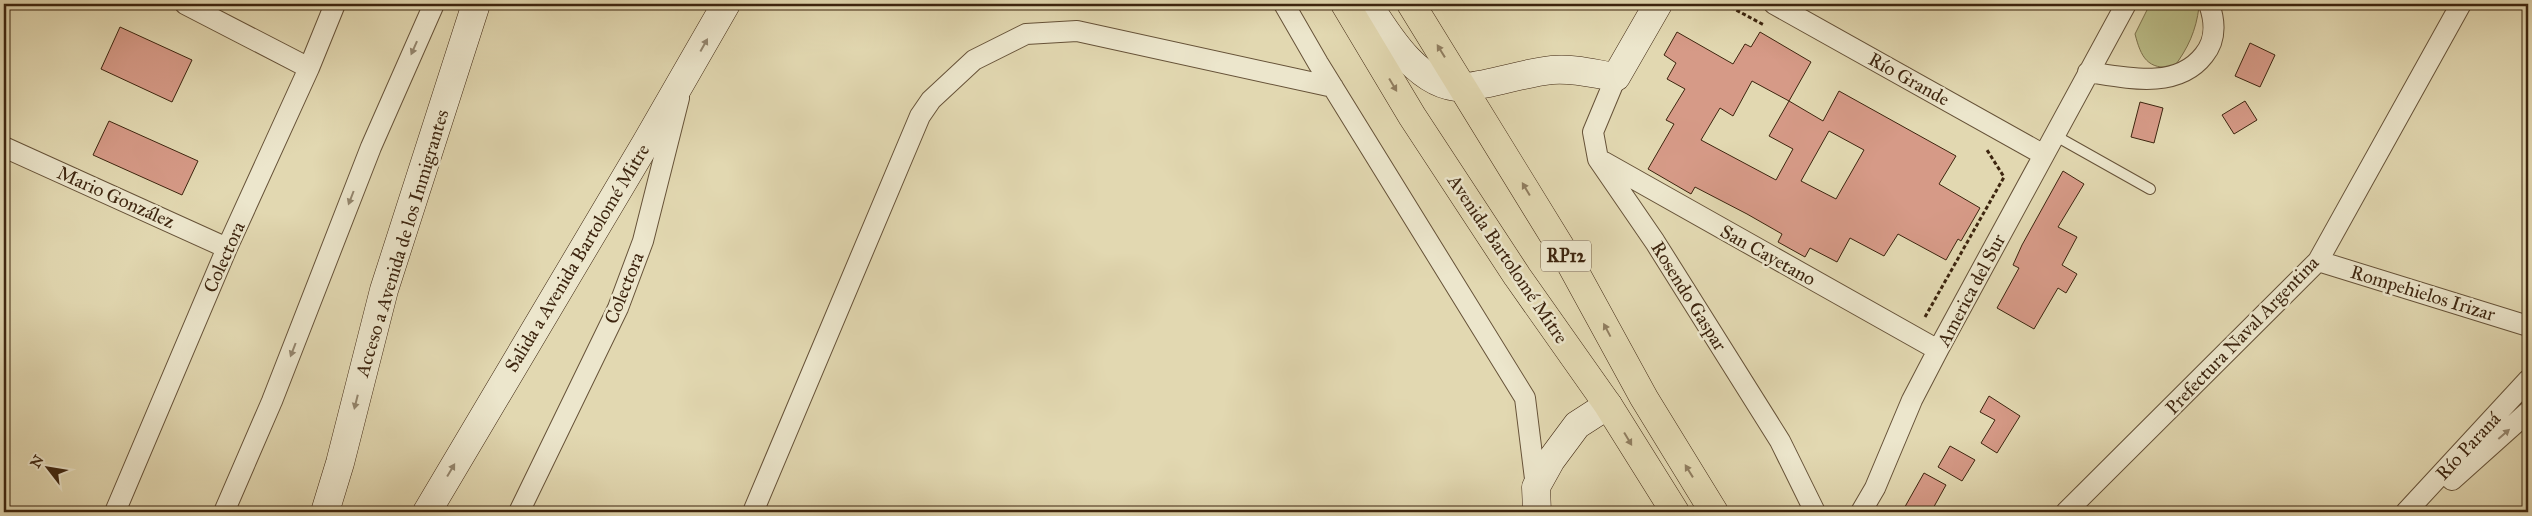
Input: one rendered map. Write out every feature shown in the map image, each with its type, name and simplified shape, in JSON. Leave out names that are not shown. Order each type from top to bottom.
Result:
[{"type":"main road","name":"Avenida Bartolomé Mitre","points":[[1345,4],[1412,116],[1507,260],[1608,405],[1675,512]]},
{"type":"main road","name":"RP12","points":[[1411,4],[1568,259],[1644,398],[1714,512]]},
{"type":"street","points":[[185,4],[309,68]]},
{"type":"street","name":"Colectora","points":[[115,512],[227,248],[309,68],[335,4]]},
{"type":"street","points":[[224,512],[272,402],[371,147],[434,4]]},
{"type":"street","name":"Acceso a Avenida de los Inmigrantes","points":[[325,512],[340,462],[384,290],[476,4]]},
{"type":"street","name":"Salida a Avenida Bartolomé Mitre","points":[[426,512],[684,79],[726,4]]},
{"type":"street","points":[[1284,4],[1333,87],[1525,398],[1537,500]]},
{"type":"street","points":[[1368,4],[1385,31],[1412,65],[1438,81],[1463,87],[1552,70],[1574,70],[1616,77],[1658,4]]},
{"type":"street","name":"Río Grande","points":[[1774,4],[2044,155]]},
{"type":"street","name":"America del Sur","points":[[1861,512],[1875,488],[1912,400],[1938,350],[2126,4]]},
{"type":"street","points":[[2088,72],[2127,78],[2164,78],[2180,74],[2196,66],[2213,40],[2214,20],[2209,4]]},
{"type":"street","name":"Prefectura Naval Argentina","points":[[2066,512],[2318,261],[2461,4]]},
{"type":"street","points":[[753,512],[920,116],[931,100],[974,60],[1026,34],[1077,31],[1333,87]]},
{"type":"street","name":"Rosendo Gaspar","points":[[1616,77],[1593,132],[1598,159],[1655,242],[1775,433],[1815,512]]},
{"type":"street","name":"Colectora","points":[[520,512],[618,308],[640,250],[684,79]]},
{"type":"street","name":"Mario González","points":[[4,147],[227,248]]},
{"type":"street","name":"San Cayetano","points":[[1598,159],[1938,350]]},
{"type":"street","name":"Rompehielos Irizar","points":[[2318,261],[2528,326]]},
{"type":"street","name":"Río Paraná","points":[[2406,512],[2528,380]]},
{"type":"street","points":[[1537,500],[1551,460],[1577,425],[1608,405]]},
{"type":"street","points":[[2414,512],[2528,412]]},
{"type":"lane","points":[[2054,135],[2150,189]]},
{"type":"path","points":[[1725,4],[1768,28]]},
{"type":"path","points":[[1917,318],[1926,317],[2004,177],[1989,152],[1982,148]]},
{"type":"green space","points":[[2150,4],[2196,4],[2199,7],[2191,39],[2174,67],[2151,64],[2140,49],[2135,34]]},
{"type":"building","points":[[120,27],[192,60],[172,102],[101,69]]},
{"type":"building","points":[[1677,32],[1733,64],[1745,44],[1751,47],[1760,32],[1811,62],[1789,101],[1823,121],[1839,91],[1956,156],[1939,184],[1980,208],[1961,241],[1958,239],[1946,260],[1898,234],[1884,256],[1850,238],[1837,262],[1810,248],[1805,257],[1778,242],[1782,234],[1747,214],[1695,187],[1691,194],[1648,169],[1674,124],[1666,120],[1685,89],[1667,79],[1676,63],[1664,55]],"holes":[[[1752,81],[1789,101],[1769,136],[1793,149],[1776,180],[1701,140],[1720,108],[1733,116]],[[1829,131],[1864,150],[1836,199],[1801,181]]]},
{"type":"building","points":[[2250,43],[2275,55],[2260,87],[2235,76]]},
{"type":"building","points":[[2245,101],[2257,120],[2234,134],[2222,115]]},
{"type":"building","points":[[2140,102],[2163,108],[2154,143],[2131,137]]},
{"type":"building","points":[[109,121],[198,161],[182,195],[93,155]]},
{"type":"building","points":[[2063,171],[2084,184],[2058,227],[2077,237],[2062,265],[2077,274],[2066,293],[2058,288],[2034,329],[1997,308],[2019,268],[2013,265],[2022,245]]},
{"type":"building","points":[[1989,396],[2020,416],[1997,453],[1981,443],[1995,420],[1980,412]]},
{"type":"building","points":[[1950,446],[1975,460],[1962,481],[1938,467]]},
{"type":"building","points":[[1924,473],[1946,485],[1931,512],[1902,512]]}]
